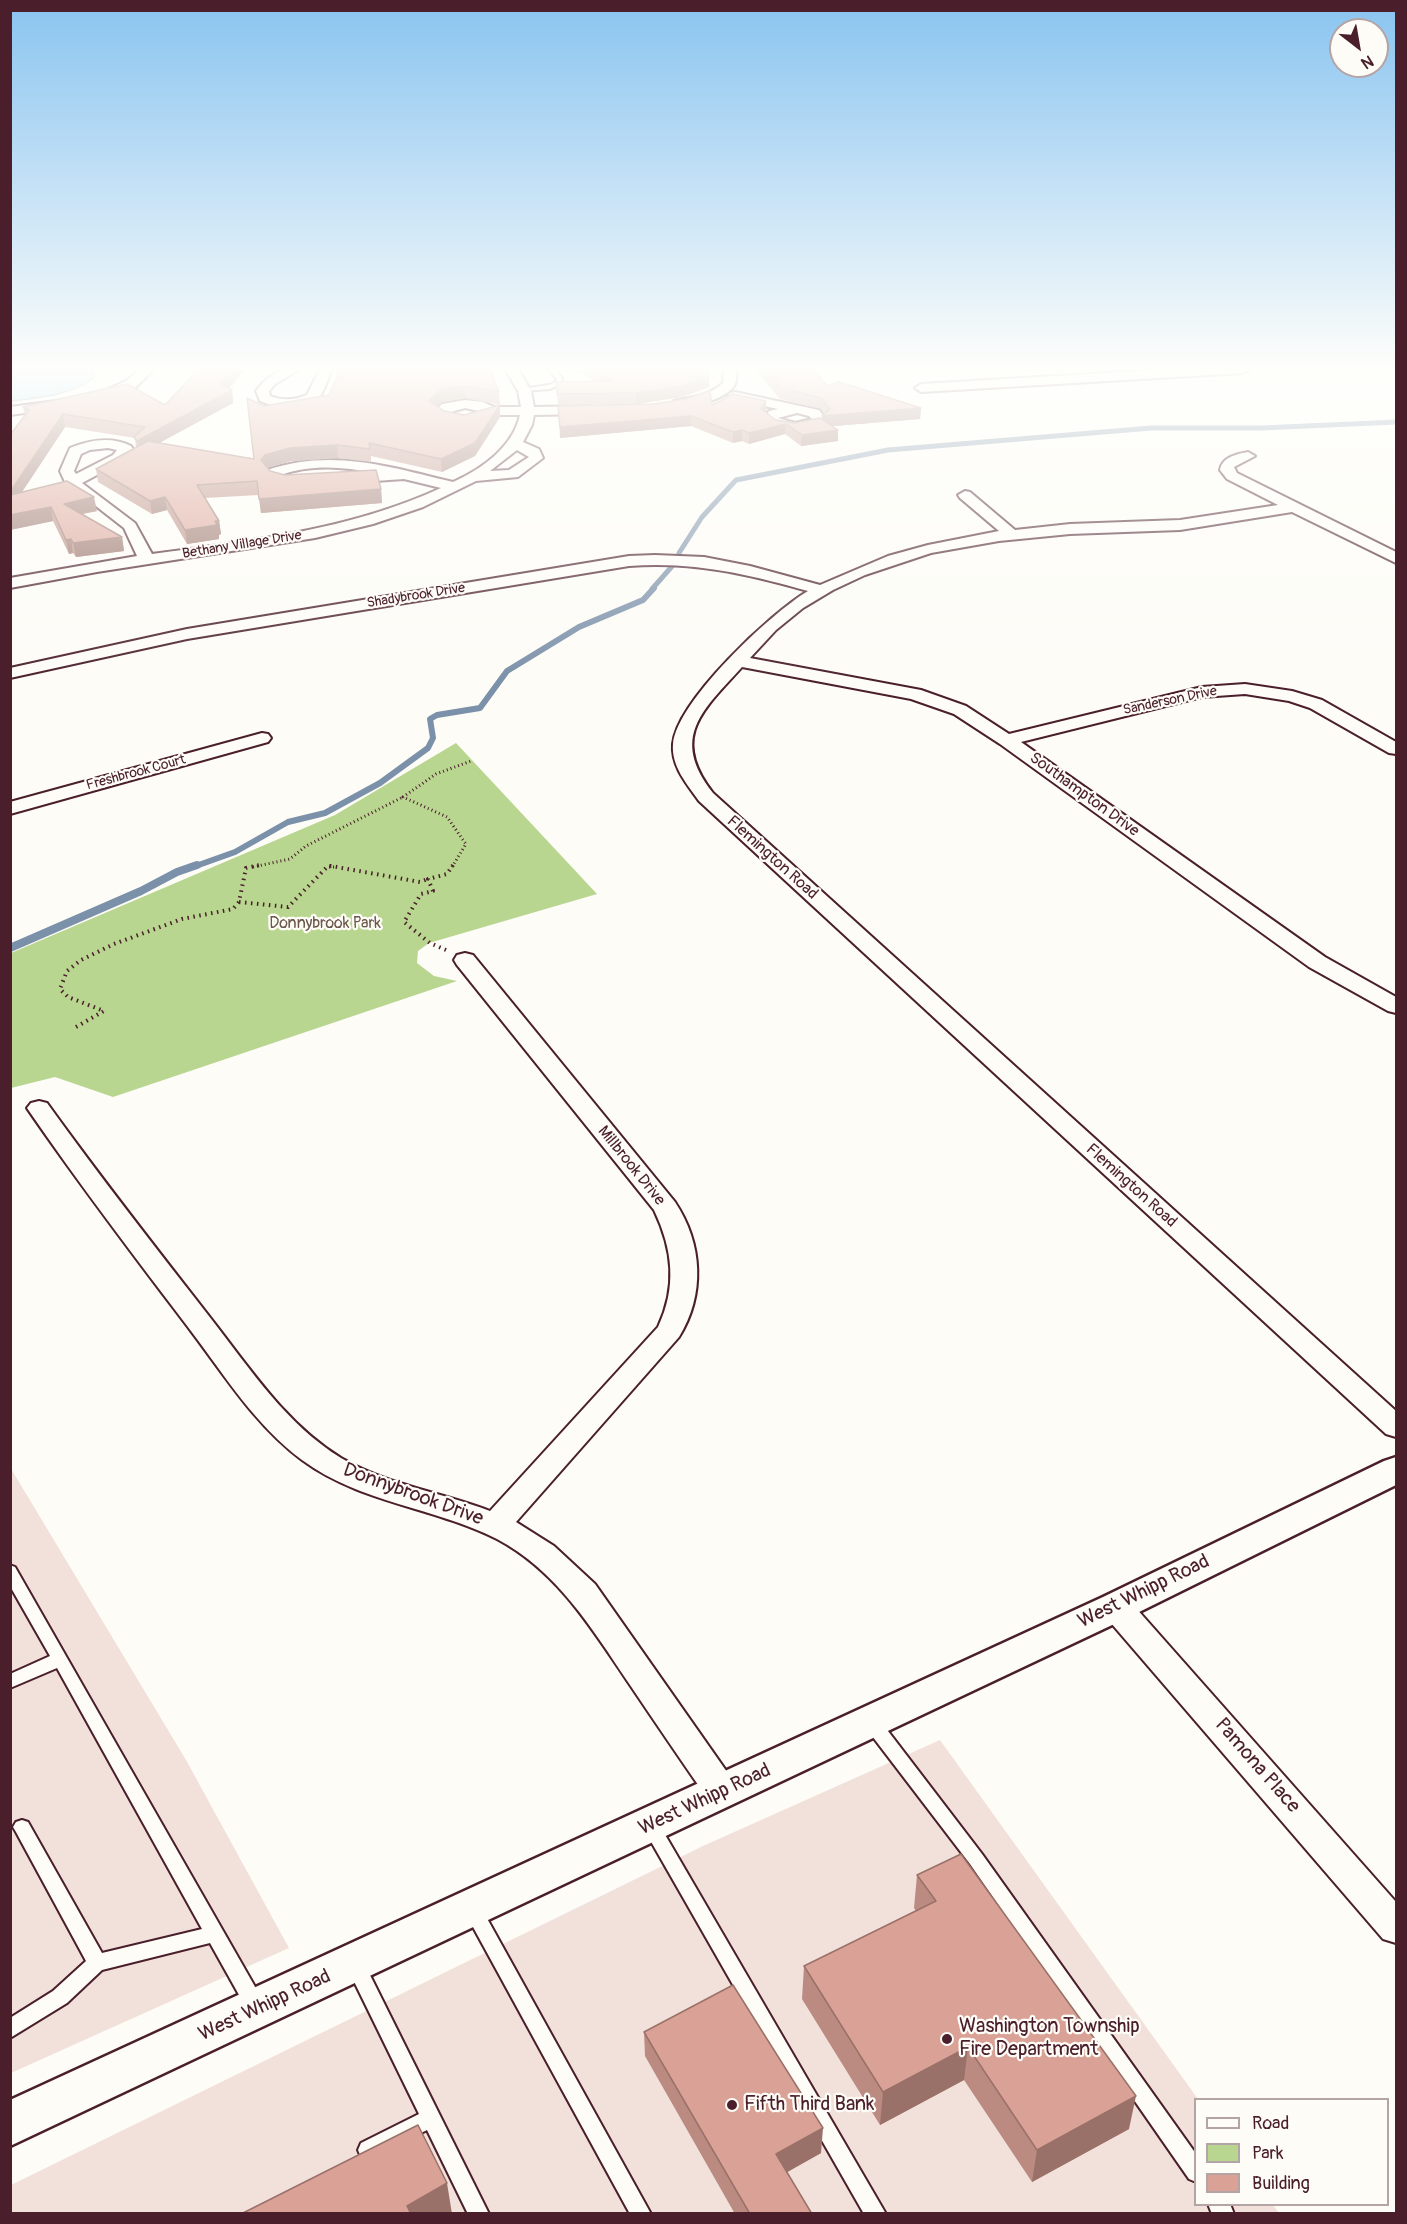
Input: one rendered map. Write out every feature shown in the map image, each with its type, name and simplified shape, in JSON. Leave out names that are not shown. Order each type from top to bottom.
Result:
[{"type":"street","points":[[273,473],[278,480],[286,482],[402,476]]},
{"type":"street","points":[[388,473],[455,487]]},
{"type":"street","name":"Bethany Village Drive","points":[[10,583],[248,545],[336,528],[402,509],[455,487],[479,473]]},
{"type":"street","points":[[473,477],[515,473]]},
{"type":"street","points":[[1229,473],[1292,507],[1396,558]]},
{"type":"street","points":[[72,482],[130,526],[147,560]]},
{"type":"street","points":[[965,495],[1012,535]]},
{"type":"street","name":"Flemington Road","points":[[1292,507],[1181,525],[1068,529],[1012,535],[917,553],[874,566],[821,590],[779,620],[698,706],[688,720],[680,748],[693,781],[706,797],[1396,1427]]},
{"type":"street","name":"Shadybrook Drive","points":[[10,673],[187,634],[629,561],[672,558],[712,561],[821,590]]},
{"type":"street","name":"Southampton Drive","points":[[739,662],[915,693],[960,710],[1006,740],[1317,962],[1396,1006]]},
{"type":"street","name":"Sanderson Drive","points":[[1006,740],[1202,692],[1245,689],[1292,696],[1316,704],[1396,749]]},
{"type":"street","name":"Freshbrook Court","points":[[10,808],[262,738]]},
{"type":"street","name":"Millbrook Drive","points":[[465,960],[666,1208],[678,1232],[684,1257],[685,1291],[680,1311],[669,1331],[496,1525]]},
{"type":"street","name":"Donnybrook Drive","points":[[39,1108],[179,1297],[275,1420],[300,1444],[332,1466],[369,1484],[496,1525],[526,1542],[558,1565],[584,1593],[722,1792]]},
{"type":"street","name":"West Whipp Road","points":[[10,2124],[722,1792],[870,1720],[1116,1607],[1396,1470]]},
{"type":"street","name":"Pamona Place","points":[[1116,1607],[1396,1927]]},
{"type":"lane","points":[[10,1571],[257,2009]]},
{"type":"lane","points":[[10,1682],[60,1659]]},
{"type":"lane","points":[[870,1720],[976,1859],[1194,2169]]},
{"type":"lane","points":[[651,1825],[876,2214]]},
{"type":"lane","points":[[22,1827],[97,1963]]},
{"type":"lane","points":[[472,1909],[641,2214]]},
{"type":"lane","points":[[10,2029],[60,1997],[97,1963],[215,1934]]},
{"type":"lane","points":[[354,1964],[480,2214]]},
{"type":"lane","points":[[348,2160],[431,2118]]},
{"type":"path","points":[[76,1027],[104,1011],[68,998],[60,989],[68,971],[81,960],[114,944],[182,919],[233,909],[239,902],[246,868],[290,858],[306,846],[403,797],[436,774],[471,761]]},
{"type":"path","points":[[239,902],[288,907],[327,867],[331,866],[420,882],[447,874],[466,844],[447,817],[403,797]]},
{"type":"path","points":[[428,879],[433,891],[422,894],[405,922],[430,943],[465,960]]},
{"type":"shaded area","points":[[10,1467],[186,1760],[289,1948],[11,2073]]},
{"type":"shaded area","points":[[940,1740],[1197,2098],[1194,2098],[1194,2206],[1274,2206],[1279,2213],[11,2214],[11,2185],[703,1846]]},
{"type":"green space","name":"Donnybrook Park","points":[[456,743],[597,894],[429,943],[418,951],[417,963],[434,976],[457,981],[113,1097],[55,1077],[11,1088],[11,953],[335,815]]},
{"type":"building","points":[[10,473],[23,473],[10,492]]},
{"type":"building","points":[[102,473],[277,473],[285,475],[377,473],[381,489],[259,499],[257,481],[197,485],[219,521],[215,521],[217,525],[185,530],[165,497],[150,501]]},
{"type":"building","points":[[67,481],[94,497],[64,504],[122,537],[73,543],[71,539],[66,540],[51,507],[10,515],[10,495]]},
{"type":"building","name":"Washington Township Fire Department","points":[[961,1854],[1136,2096],[1037,2150],[968,2047],[883,2092],[804,1966],[936,1901],[917,1875]]},
{"type":"building","name":"Fifth Third Bank","points":[[733,1985],[823,2128],[776,2154],[812,2214],[750,2214],[644,2032]]},
{"type":"building","points":[[418,2125],[447,2183],[407,2206],[411,2214],[241,2214]]},
{"type":"waterway","points":[[679,553],[702,517],[736,480],[773,473]]},
{"type":"waterway","points":[[652,589],[674,564]]},
{"type":"waterway","points":[[193,867],[235,852],[288,822],[325,813],[380,783],[428,748],[433,738],[430,719],[437,715],[480,708],[507,671],[579,627],[643,600],[654,588]]},
{"type":"waterway","points":[[10,948],[197,865]]},
{"type":"place","name":"Washington Township Fire Department","points":[[947,2039]]},
{"type":"place","name":"Fifth Third Bank","points":[[732,2105]]}]
